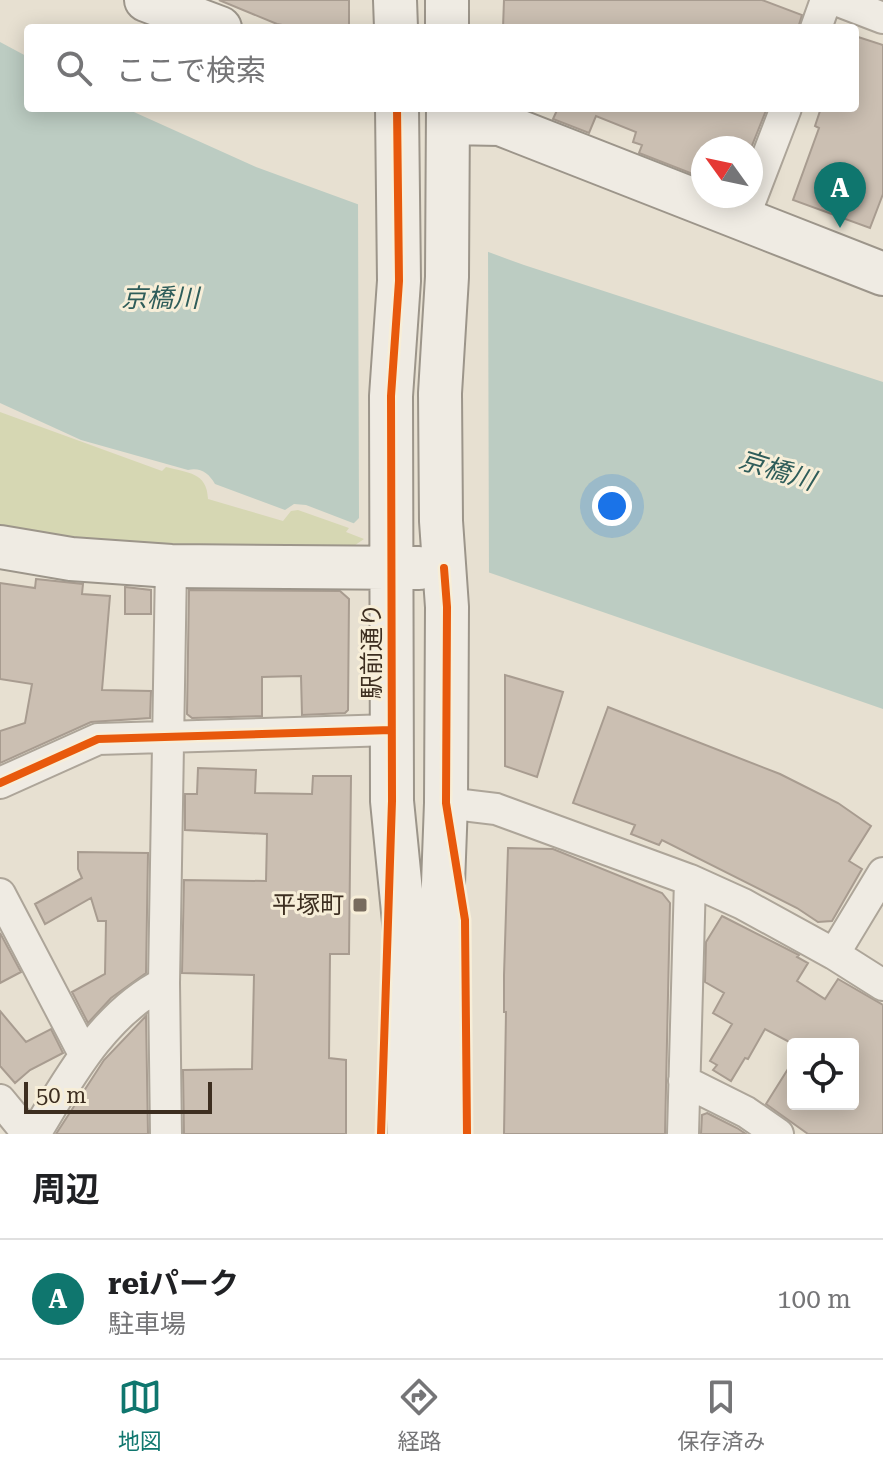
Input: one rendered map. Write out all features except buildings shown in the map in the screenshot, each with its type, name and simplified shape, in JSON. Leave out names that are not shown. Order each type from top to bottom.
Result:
[{"type":"street","points":[[146,0],[209,24]]},
{"type":"street","points":[[395,0],[396,24]]},
{"type":"street","points":[[447,0],[447,24]]},
{"type":"street","points":[[817,24],[826,0]]},
{"type":"street","points":[[836,0],[883,18]]},
{"type":"street","name":"駅前通り","points":[[397,112],[399,281],[391,396],[391,730],[392,801],[409,1009],[409,1134]]},
{"type":"street","points":[[743,220],[784,112]]},
{"type":"street","points":[[441,1134],[447,607],[441,521],[440,393],[448,115],[500,124],[883,274]]},
{"type":"street","points":[[0,547],[71,559],[171,566],[392,558],[444,568]]},
{"type":"street","points":[[166,1134],[164,983],[171,566]]},
{"type":"street","points":[[0,783],[98,739],[391,730]]},
{"type":"street","points":[[381,1134],[392,801]]},
{"type":"street","points":[[446,803],[496,809],[690,880],[743,904],[883,985]]},
{"type":"street","points":[[446,803],[465,920],[467,1134]]},
{"type":"street","points":[[834,954],[883,873]]},
{"type":"street","points":[[683,1134],[690,880]]},
{"type":"street","points":[[0,894],[84,1054]]},
{"type":"street","points":[[35,1134],[84,1054],[140,995],[164,983]]},
{"type":"street","points":[[684,1081],[746,1112],[778,1134]]},
{"type":"street","points":[[0,1100],[28,1134]]},
{"type":"green space","points":[[0,412],[162,471],[166,467],[195,475],[204,483],[208,499],[283,521],[291,511],[298,510],[349,528],[346,532],[364,539],[348,550],[218,551],[97,542],[0,527]]},
{"type":"water","name":"京橋川","points":[[0,42],[24,55],[24,112],[134,112],[256,167],[524,265],[883,382],[883,709],[418,548],[306,505],[294,504],[285,510],[215,484],[200,470],[188,470],[81,440],[0,403]]},
{"type":"pier","points":[[358,200],[488,248],[489,578],[350,527],[359,518]]},
{"type":"cycle path","points":[[381,1134],[392,801],[391,396],[399,281],[397,112]]},
{"type":"cycle path","points":[[444,568],[447,607],[446,803],[465,920],[467,1134]]},
{"type":"cycle path","points":[[0,783],[98,739],[391,730]]},
{"type":"place","name":"reiパーク","points":[[840,228]]},
{"type":"place","name":"平塚町","points":[[360,905]]}]
